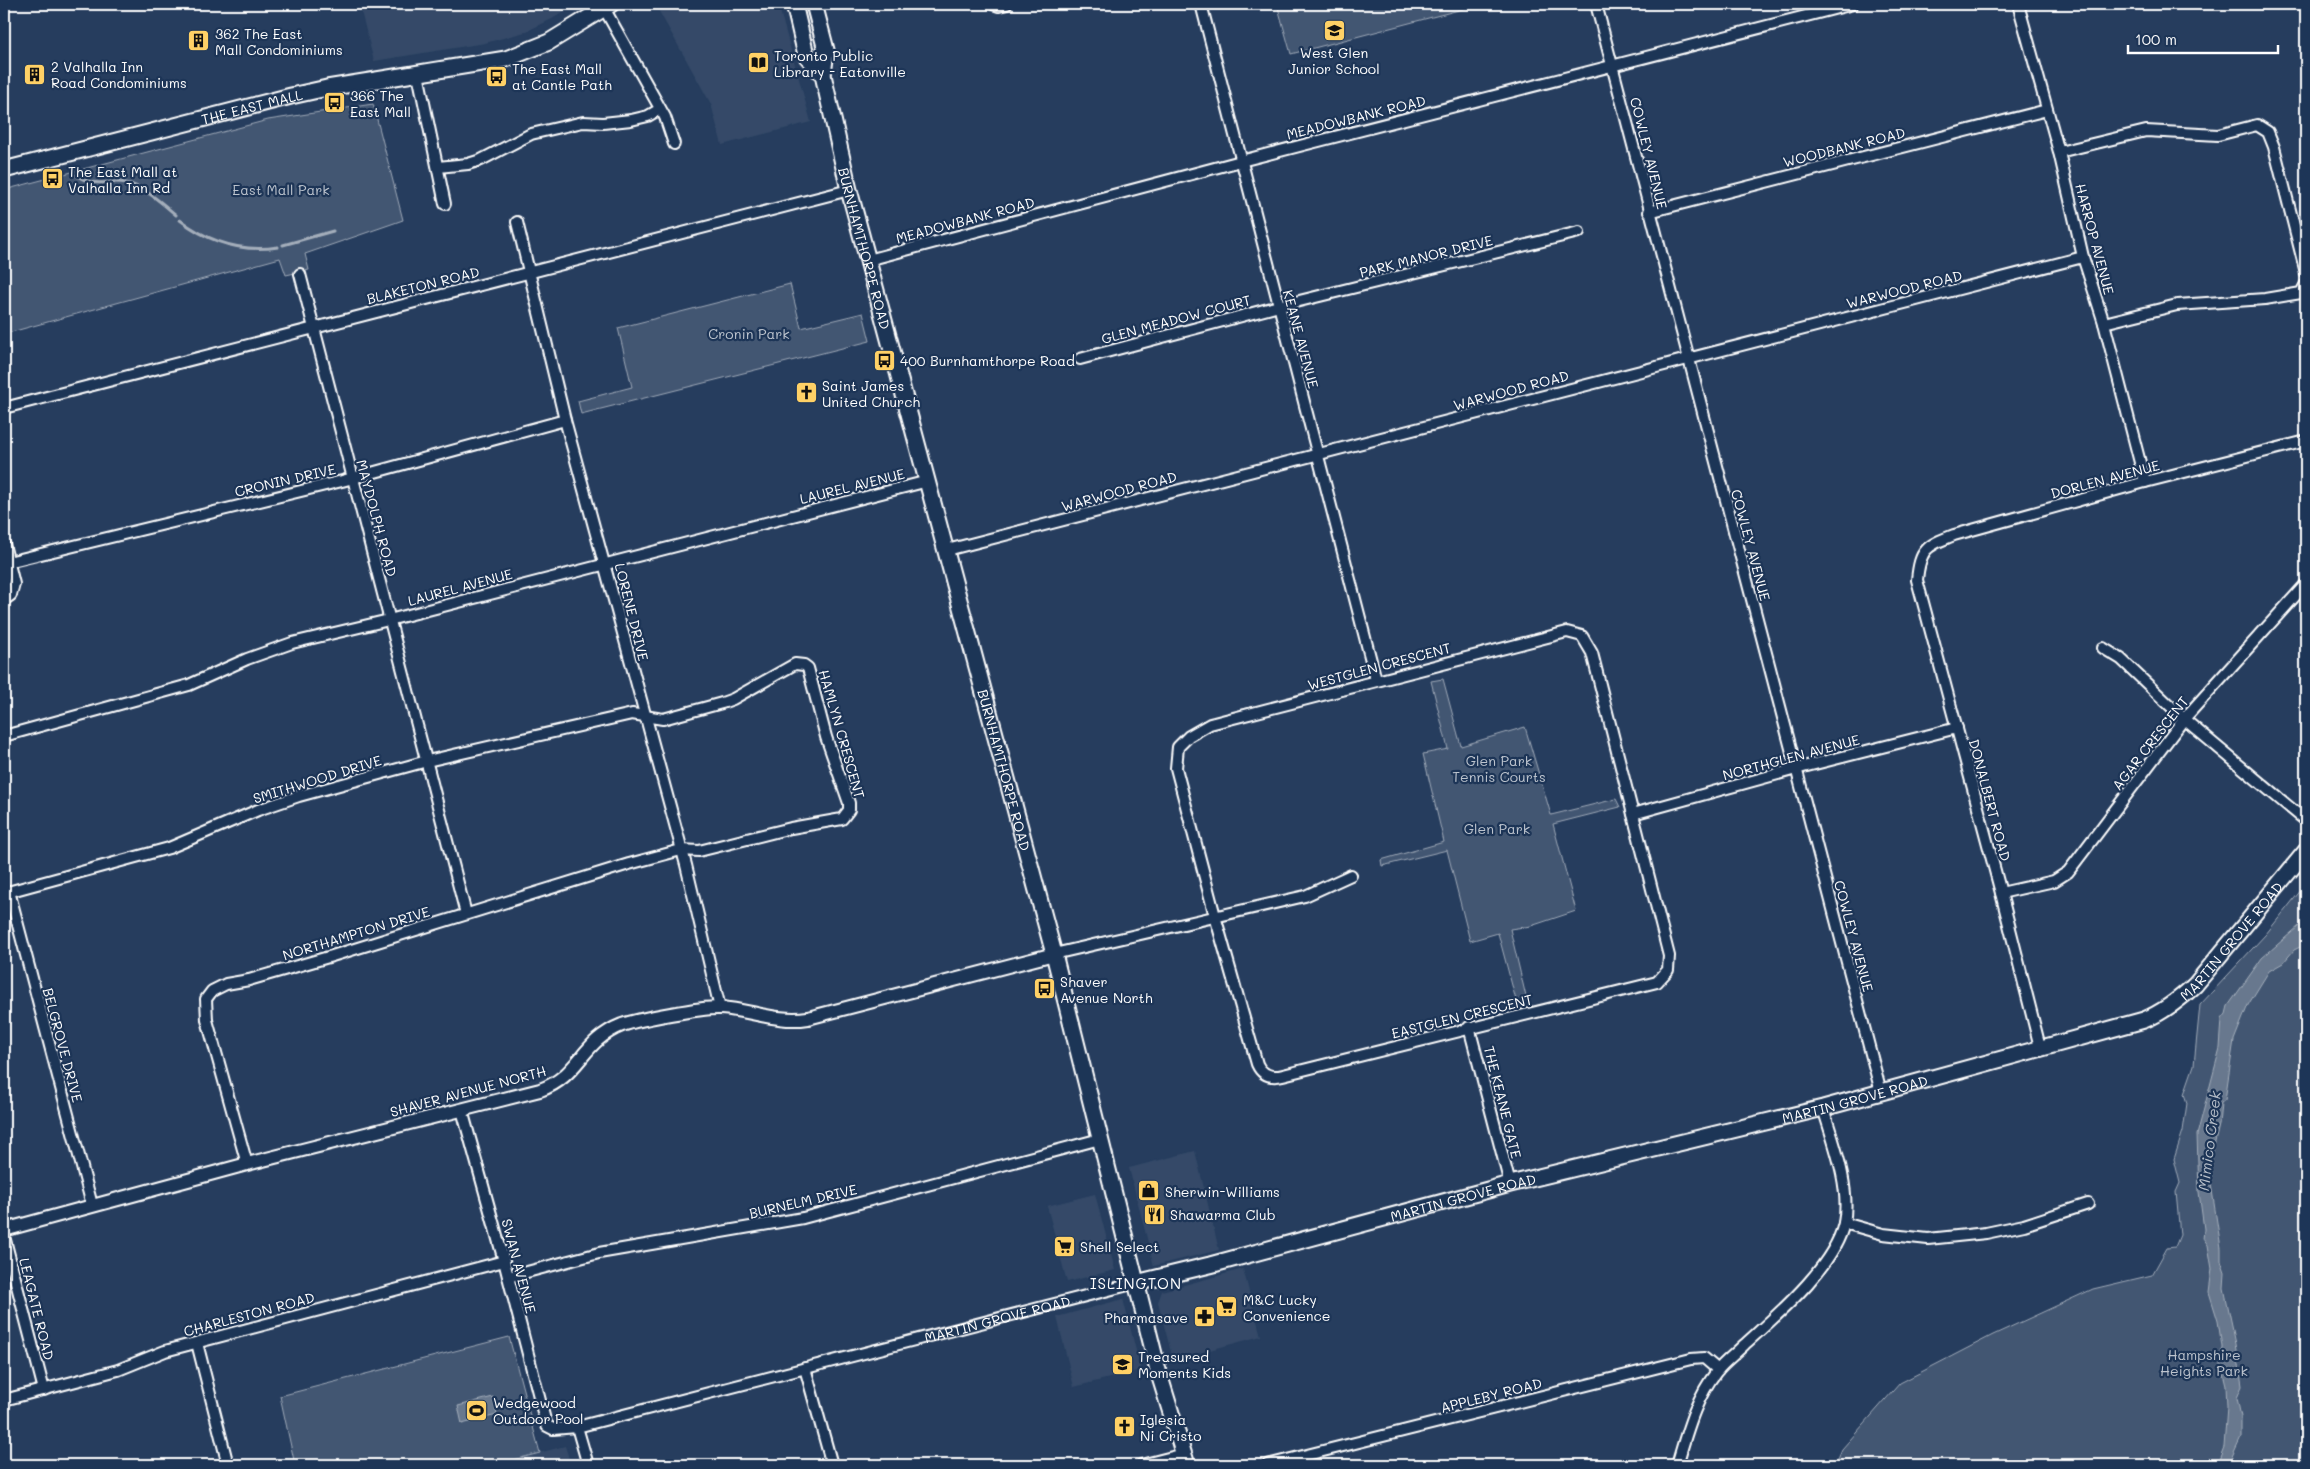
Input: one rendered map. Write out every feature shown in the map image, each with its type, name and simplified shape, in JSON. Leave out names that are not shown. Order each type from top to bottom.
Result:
[{"type":"main road","name":"BURNHAMTHORPE ROAD","points":[[794,4],[806,55],[823,75]]},
{"type":"main road","name":"BURNHAMTHORPE ROAD","points":[[814,4],[826,50],[823,75],[849,190],[1054,954],[1159,1374],[1186,1460]]},
{"type":"main road","name":"THE EAST MALL","points":[[4,170],[255,104],[327,88],[492,62],[515,56],[549,42],[607,6]]},
{"type":"main road","name":"MARTIN GROVE ROAD","points":[[1136,1283],[1216,1264],[1510,1184],[1823,1108],[2040,1047],[2136,1023],[2160,1014],[2179,1000],[2194,985],[2306,851]]},
{"type":"street","points":[[993,4],[999,6],[1008,4]]},
{"type":"street","name":"KEANE AVENUE","points":[[1201,4],[1240,161],[1376,680]]},
{"type":"street","name":"COWLEY AVENUE","points":[[1596,4],[1881,1092]]},
{"type":"street","name":"MEADOWBANK ROAD","points":[[868,260],[1240,161],[1853,4]]},
{"type":"street","name":"HARROP AVENUE","points":[[2018,4],[2059,152],[2083,257],[2104,323],[2145,482]]},
{"type":"street","points":[[607,6],[669,126],[674,144]]},
{"type":"street","points":[[418,74],[446,204]]},
{"type":"street","points":[[438,167],[468,164],[481,160],[531,134],[583,122],[603,123],[631,120],[648,116],[660,110]]},
{"type":"street","name":"WOODBANK ROAD","points":[[1649,212],[2047,110]]},
{"type":"street","points":[[2059,152],[2146,131],[2218,135],[2257,125],[2268,132],[2274,147],[2306,273]]},
{"type":"street","name":"BLAKETON ROAD","points":[[4,408],[849,190]]},
{"type":"street","name":"LORENE DRIVE","points":[[516,222],[566,420],[681,850],[720,1008]]},
{"type":"street","name":"PARK MANOR DRIVE","points":[[1279,306],[1579,232]]},
{"type":"street","name":"WARWOOD ROAD","points":[[947,550],[2083,257]]},
{"type":"street","name":"MAYDOLPH ROAD","points":[[300,274],[466,914]]},
{"type":"street","points":[[2104,323],[2177,305],[2265,299],[2301,293],[2306,284]]},
{"type":"street","name":"GLEN MEADOW COURT","points":[[1080,359],[1279,306]]},
{"type":"street","name":"CRONIN DRIVE","points":[[8,562],[352,478],[566,420]]},
{"type":"street","name":"DORLEN AVENUE","points":[[1919,559],[1931,544],[1954,535],[2145,482],[2306,441]]},
{"type":"street","name":"LAUREL AVENUE","points":[[4,736],[189,685],[247,659],[292,643],[389,620],[928,481]]},
{"type":"street","points":[[4,544],[14,584],[7,598]]},
{"type":"street","name":"DONALBERT ROAD","points":[[1919,559],[1916,580],[2001,892],[2040,1047]]},
{"type":"street","name":"AGAR CRESCENT","points":[[2001,892],[2054,881],[2068,872],[2184,718],[2306,584]]},
{"type":"street","name":"WESTGLEN CRESCENT","points":[[1214,916],[1176,768],[1178,747],[1189,736],[1210,724],[1567,632],[1582,636],[1592,653],[1633,814]]},
{"type":"street","points":[[2103,648],[2122,660],[2184,718],[2306,821]]},
{"type":"street","name":"HAMLYN CRESCENT","points":[[644,714],[663,719],[722,703],[733,699],[795,664],[804,664],[810,672],[826,737],[846,792],[849,810],[842,819],[791,828],[699,851],[681,850]]},
{"type":"street","name":"SMITHWOOD DRIVE","points":[[7,892],[169,848],[276,804],[427,761],[619,716],[644,714]]},
{"type":"street","name":"NORTHGLEN AVENUE","points":[[1633,814],[1795,769],[1957,728]]},
{"type":"street","name":"EASTGLEN CRESCENT","points":[[1214,916],[1256,1064],[1266,1075],[1283,1075],[1469,1027],[1657,982],[1668,970],[1669,956],[1633,814]]},
{"type":"street","name":"NORTHAMPTON DRIVE","points":[[246,1164],[207,1020],[206,999],[212,991],[226,984],[249,980],[569,881],[681,850]]},
{"type":"street","name":"SHAVER AVENUE NORTH","points":[[4,1230],[246,1164],[551,1086],[566,1076],[600,1036],[625,1024],[720,1008],[777,1018],[803,1019],[1054,954],[1305,896],[1351,874]]},
{"type":"street","name":"BELGROVE DRIVE","points":[[7,892],[92,1205]]},
{"type":"street","name":"THE KEANE GATE","points":[[1469,1027],[1510,1184]]},
{"type":"street","points":[[1677,1465],[1697,1402],[1718,1370],[1794,1297],[1817,1272],[1831,1252],[1844,1223],[1843,1179],[1823,1108]]},
{"type":"street","name":"SWAN AVENUE","points":[[462,1110],[504,1261],[545,1420],[550,1428]]},
{"type":"street","name":"BURNELM DRIVE","points":[[508,1277],[599,1253],[803,1218],[1100,1139]]},
{"type":"street","points":[[1844,1223],[1883,1234],[1928,1240],[2024,1226],[2088,1204]]},
{"type":"street","name":"LEAGATE ROAD","points":[[4,1236],[44,1390]]},
{"type":"street","name":"CHARLESTON ROAD","points":[[4,1400],[118,1370],[165,1351],[504,1261]]},
{"type":"street","name":"MARTIN GROVE ROAD","points":[[550,1428],[560,1430],[577,1427],[1136,1283]]},
{"type":"street","points":[[197,1343],[228,1465]]},
{"type":"street","name":"APPLEBY ROAD","points":[[1267,1465],[1691,1359],[1704,1358],[1718,1370]]},
{"type":"street","points":[[805,1368],[832,1465]]},
{"type":"street","points":[[577,1427],[588,1465]]},
{"type":"street","points":[[1141,1465],[1186,1460]]},
{"type":"shaded area","points":[[359,4],[576,4],[552,19],[525,32],[485,43],[374,61]]},
{"type":"shaded area","points":[[655,4],[778,4],[811,122],[722,145],[711,104]]},
{"type":"shaded area","points":[[1195,1151],[1219,1250],[1154,1266],[1129,1168]]},
{"type":"shaded area","points":[[1095,1194],[1115,1270],[1067,1282],[1047,1206]]},
{"type":"shaded area","points":[[1243,1269],[1261,1336],[1173,1360],[1158,1302],[1162,1291]]},
{"type":"shaded area","points":[[1123,1299],[1141,1370],[1074,1387],[1057,1317]]},
{"type":"shaded area","points":[[565,1446],[571,1465],[493,1465]]},
{"type":"green space","name":"West Glen Junior School","points":[[1277,4],[1478,4],[1478,5],[1291,54]]},
{"type":"green space","name":"East Mall Park","points":[[373,104],[403,220],[305,254],[309,270],[286,275],[280,258],[4,334],[4,190],[268,120]]},
{"type":"green space","name":"Cronin Park","points":[[790,284],[801,328],[863,313],[870,341],[581,414],[578,401],[632,387],[618,328]]},
{"type":"green space","name":"Glen Park","points":[[1443,679],[1461,746],[1525,727],[1551,815],[1616,799],[1620,807],[1553,824],[1576,911],[1531,926],[1510,929],[1527,1001],[1517,1004],[1498,933],[1470,941],[1447,850],[1382,866],[1381,860],[1444,842],[1423,754],[1448,749],[1431,681]]},
{"type":"green space","name":"Hampshire Heights Park","points":[[2306,884],[2306,1465],[1835,1465],[1842,1449],[1900,1383],[1993,1335],[2093,1289],[2152,1275],[2167,1248],[2175,1247],[2180,1235],[2176,1192],[2180,1183],[2174,1159],[2183,1131],[2187,1103],[2184,1094],[2194,1065],[2200,1005],[2266,934]]},
{"type":"green space","points":[[509,1337],[540,1453],[493,1465],[295,1465],[280,1396]]},
{"type":"water","name":"Mimico Creek","points":[[2306,920],[2306,944],[2294,950],[2283,963],[2269,971],[2248,1005],[2234,1040],[2225,1100],[2221,1103],[2219,1125],[2212,1155],[2211,1184],[2221,1248],[2221,1261],[2225,1273],[2224,1288],[2236,1344],[2242,1386],[2237,1398],[2241,1417],[2241,1437],[2228,1465],[2217,1465],[2224,1447],[2227,1407],[2226,1386],[2221,1366],[2222,1347],[2218,1321],[2209,1292],[2212,1269],[2208,1245],[2203,1238],[2204,1229],[2199,1192],[2197,1135],[2220,1048],[2222,1019],[2226,1014],[2228,1006],[2262,958]]},
{"type":"water","name":"Wedgewood Outdoor Pool","points":[[493,1397],[497,1415],[462,1424],[458,1406]]},
{"type":"waterway","points":[[76,175],[89,182],[119,182],[132,185],[152,196],[176,215]]},
{"type":"waterway","points":[[180,220],[202,234],[226,244],[251,248],[278,247]]},
{"type":"waterway","points":[[283,245],[333,231]]},
{"type":"place","name":"West Glen Junior School","points":[[1334,30]]},
{"type":"place","name":"362 The East Mall Condominiums","points":[[199,41]]},
{"type":"place","name":"Toronto Public Library - Eatonville","points":[[758,63]]},
{"type":"place","name":"2 Valhalla Inn Road Condominiums","points":[[35,74]]},
{"type":"place","name":"The East Mall at Cantle Path","points":[[496,76]]},
{"type":"place","name":"366 The East Mall","points":[[334,103]]},
{"type":"place","name":"The East Mall at Valhalla Inn Rd","points":[[52,179]]},
{"type":"place","name":"400 Burnhamthorpe Road","points":[[884,360]]},
{"type":"place","name":"Saint James United Church","points":[[806,393]]},
{"type":"place","name":"Shaver Avenue North","points":[[1044,989]]},
{"type":"place","name":"Sherwin-Williams","points":[[1149,1191]]},
{"type":"place","name":"Shawarma Club","points":[[1154,1214]]},
{"type":"place","name":"Shell Select","points":[[1064,1246]]},
{"type":"place","name":"M&C Lucky Convenience","points":[[1227,1307]]},
{"type":"place","name":"Pharmasave","points":[[1204,1317]]},
{"type":"place","name":"Treasured Moments Kids","points":[[1122,1364]]},
{"type":"place","name":"Wedgewood Outdoor Pool","points":[[477,1410]]},
{"type":"place","name":"Iglesia Ni Cristo","points":[[1124,1427]]},
{"type":"district","name":"ISLINGTON","points":[[1136,1283]]},
{"type":"park label","name":"Glen Park Tennis Courts","points":[[1499,768]]}]
